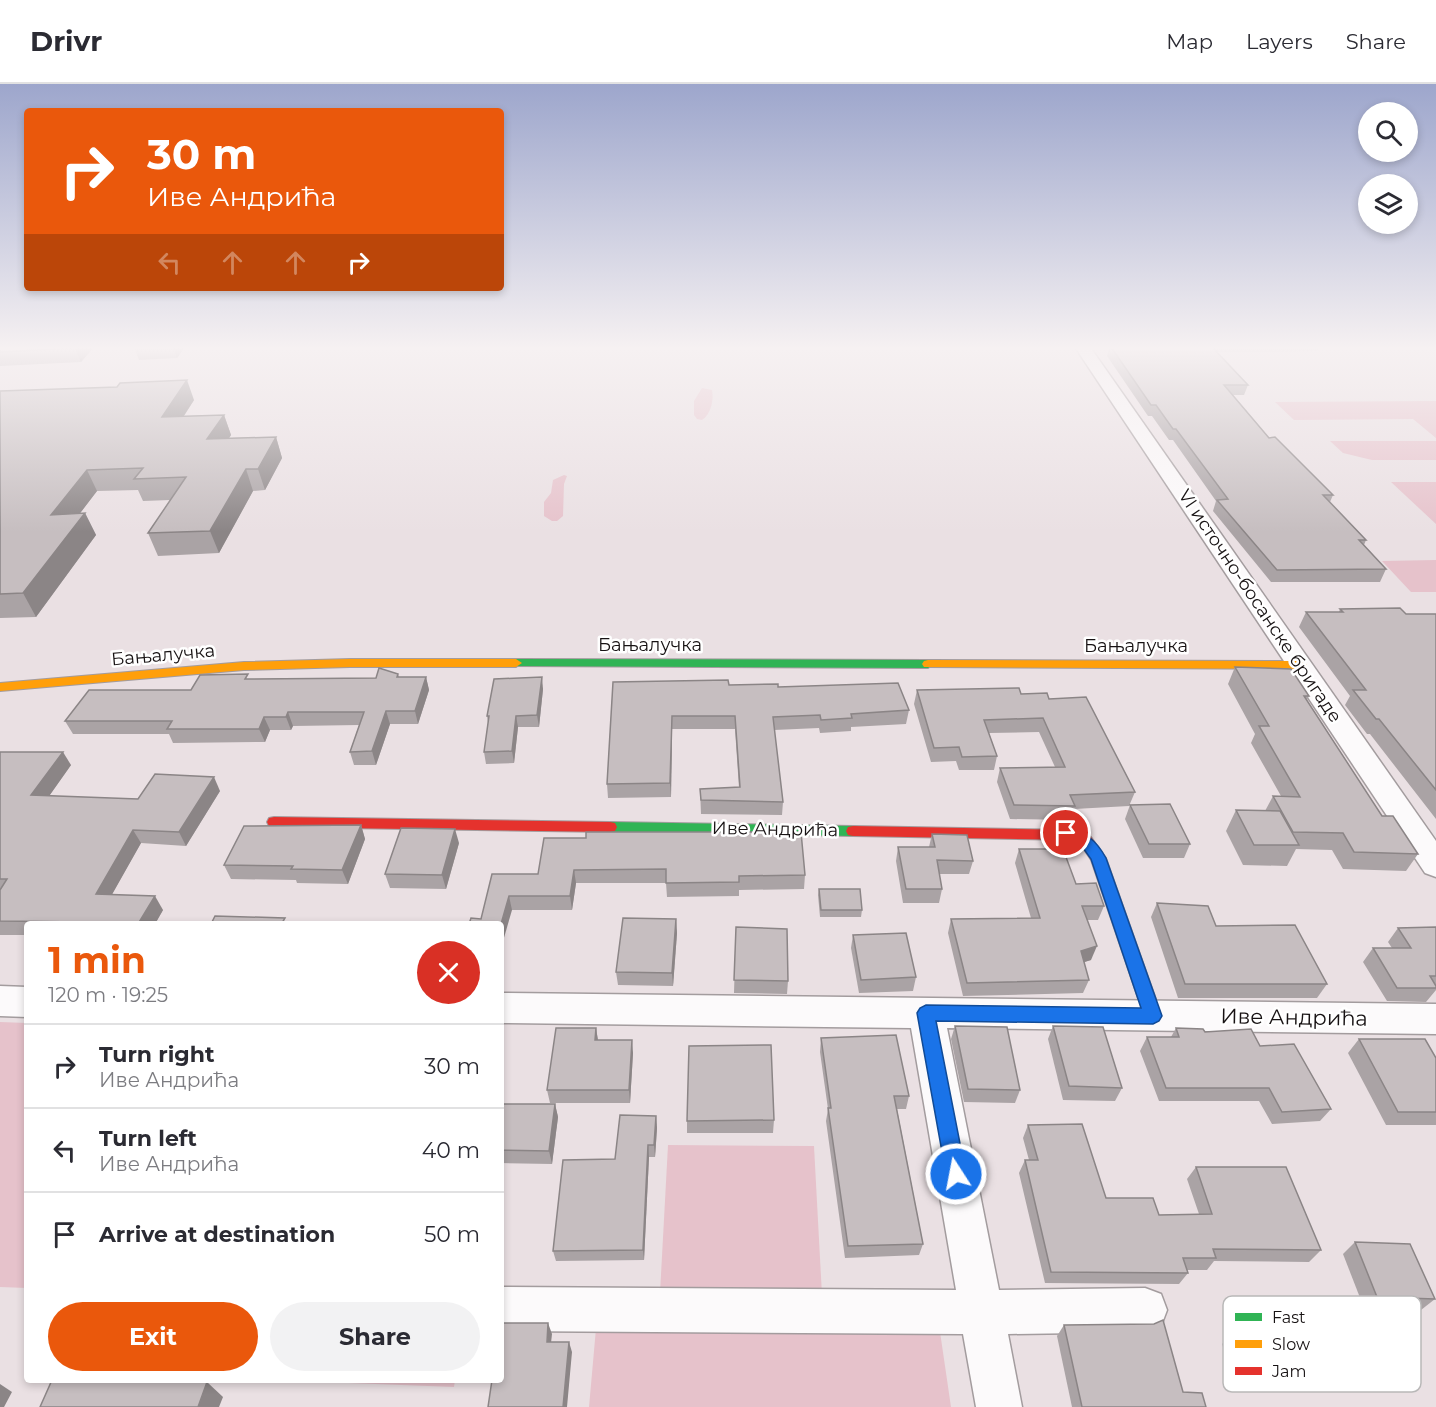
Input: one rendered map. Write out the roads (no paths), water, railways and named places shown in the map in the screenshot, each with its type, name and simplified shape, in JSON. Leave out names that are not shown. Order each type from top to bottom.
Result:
[{"type":"street","name":"VI источно-босанске бригаде","points":[[1125,409],[1436,865]]},
{"type":"street","name":"Бањалучка","points":[[0,687],[244,666],[350,663],[1301,665]]},
{"type":"street","name":"Иве Андрића","points":[[274,822],[1076,835],[1086,841],[1098,858],[1153,1016]]},
{"type":"street","points":[[0,1001],[24,1002]]},
{"type":"street","name":"Иве Андрића","points":[[504,1008],[1436,1019]]},
{"type":"street","points":[[926,1013],[999,1407]]},
{"type":"street","points":[[504,1309],[981,1312],[1144,1310]]}]
